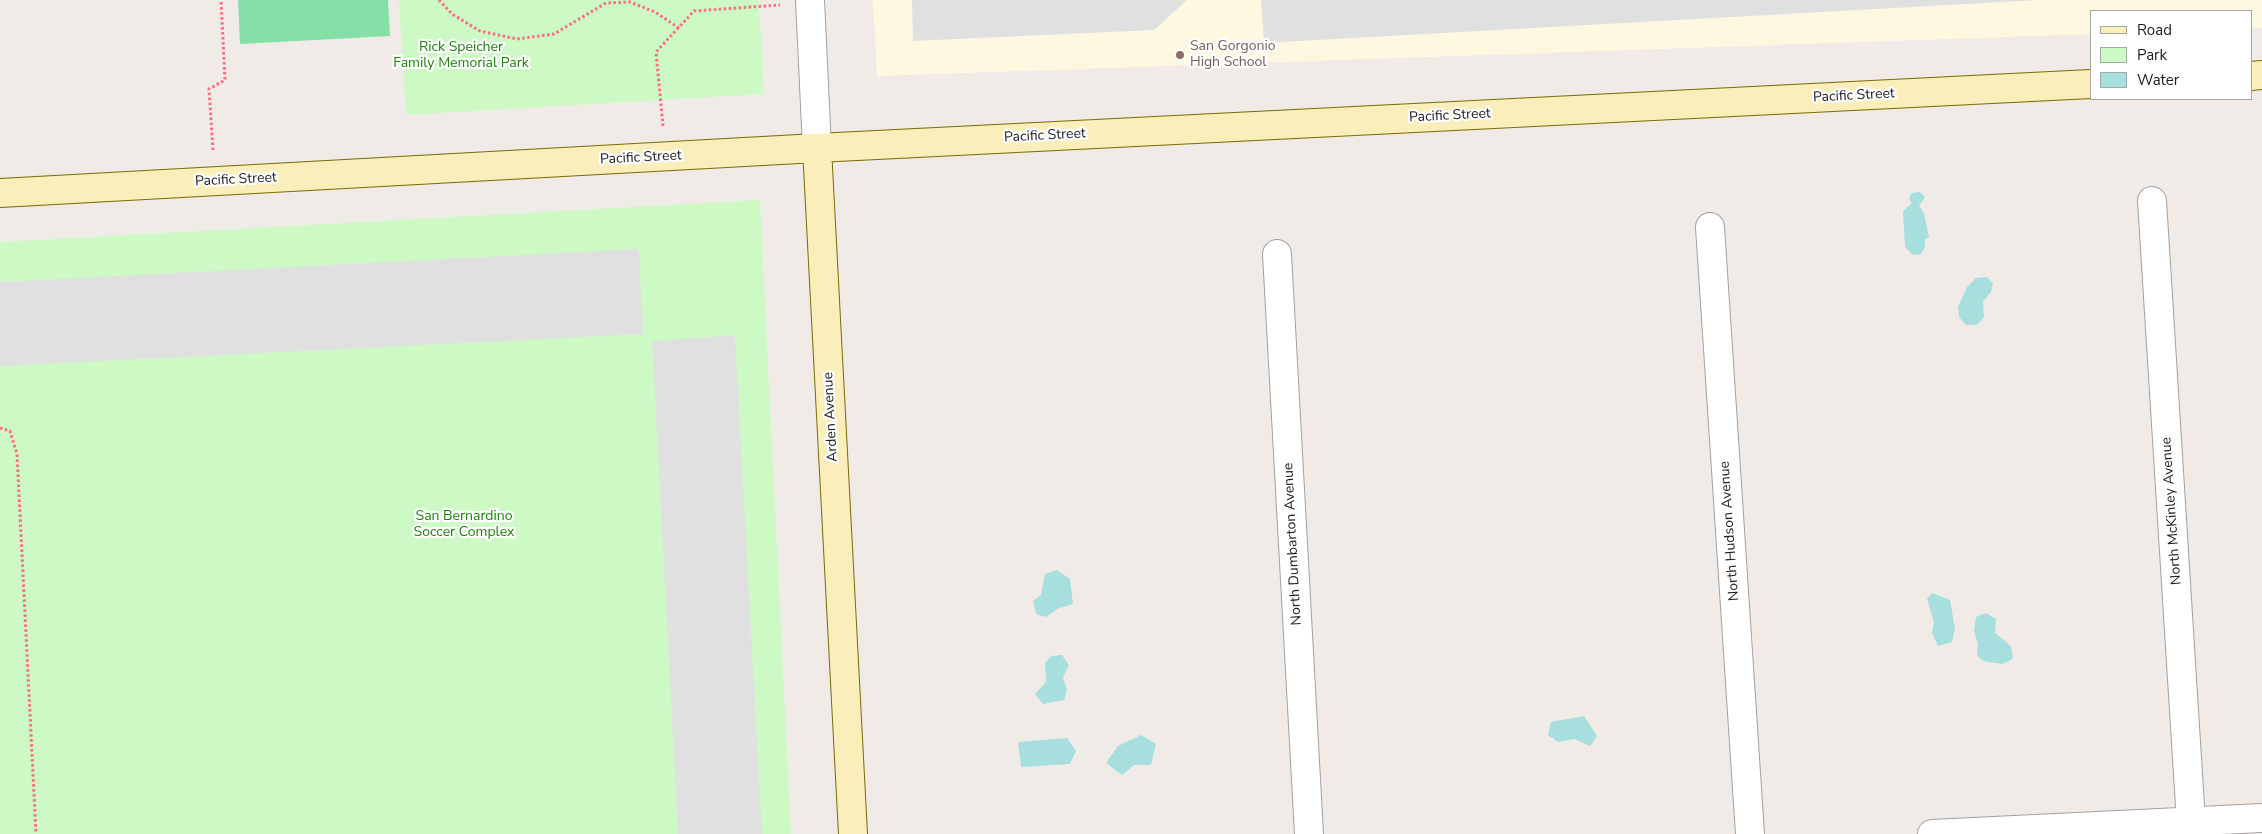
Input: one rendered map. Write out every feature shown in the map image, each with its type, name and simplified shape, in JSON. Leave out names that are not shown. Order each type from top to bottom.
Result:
[{"type":"street","name":"Arden Avenue","points":[[810,1],[852,834]]},
{"type":"street","name":"Pacific Street","points":[[0,193],[817,148],[2090,84]]},
{"type":"street","name":"North McKinley Avenue","points":[[2152,201],[2191,822]]},
{"type":"street","name":"North Hudson Avenue","points":[[1710,227],[1750,834]]},
{"type":"street","name":"North Dumbarton Avenue","points":[[1277,254],[1310,834]]},
{"type":"street","points":[[1932,834],[2262,818]]},
{"type":"path","points":[[215,182],[209,89],[225,80],[221,0]]},
{"type":"path","points":[[439,0],[452,14],[480,30],[517,38],[554,34],[606,3],[630,2],[655,12],[679,28]]},
{"type":"path","points":[[665,156],[656,52],[694,11],[810,1]]},
{"type":"path","points":[[0,428],[10,431],[17,454],[36,834]]},
{"type":"shaded area","name":"San Gorgonio High School","points":[[873,0],[2262,0],[2262,28],[2252,28],[2252,10],[2090,10],[2090,34],[877,76]]},
{"type":"shaded area","points":[[912,0],[1187,0],[1154,30],[913,41]]},
{"type":"shaded area","points":[[1261,0],[2040,0],[1264,43]]},
{"type":"shaded area","points":[[639,249],[643,334],[0,366],[0,282]]},
{"type":"shaded area","points":[[735,335],[762,834],[678,834],[652,341]]},
{"type":"green space","points":[[238,0],[388,0],[390,36],[240,44]]},
{"type":"green space","name":"Rick Speicher Family Memorial Park","points":[[399,0],[759,0],[764,94],[406,115]]},
{"type":"green space","name":"San Bernardino Soccer Complex","points":[[760,200],[791,834],[0,834],[0,242]]},
{"type":"water","points":[[1920,192],[1925,197],[1919,206],[1924,213],[1929,238],[1925,239],[1925,247],[1921,254],[1913,255],[1905,247],[1903,211],[1912,203],[1909,199],[1911,193]]},
{"type":"water","points":[[1987,277],[1993,284],[1991,292],[1983,302],[1984,317],[1977,325],[1966,325],[1959,317],[1958,307],[1967,287],[1976,278]]},
{"type":"water","points":[[1057,570],[1070,579],[1073,604],[1057,609],[1046,617],[1036,614],[1033,601],[1041,595],[1045,574]]},
{"type":"water","points":[[1932,593],[1950,600],[1955,629],[1952,642],[1938,646],[1932,633],[1934,622],[1927,599]]},
{"type":"water","points":[[1986,613],[1996,619],[1995,633],[2011,646],[2013,659],[2002,664],[1983,661],[1977,655],[1978,644],[1974,631],[1976,617]]},
{"type":"water","points":[[1062,655],[1069,665],[1063,677],[1067,690],[1064,700],[1043,704],[1035,694],[1046,682],[1045,663],[1051,656]]},
{"type":"water","points":[[1584,716],[1597,736],[1590,746],[1574,739],[1558,742],[1548,735],[1551,722]]},
{"type":"water","points":[[1141,735],[1156,744],[1151,765],[1134,765],[1122,775],[1106,763],[1118,746]]},
{"type":"water","points":[[1067,738],[1076,751],[1070,764],[1021,767],[1018,742]]},
{"type":"place","name":"San Gorgonio High School","points":[[1180,55]]}]
